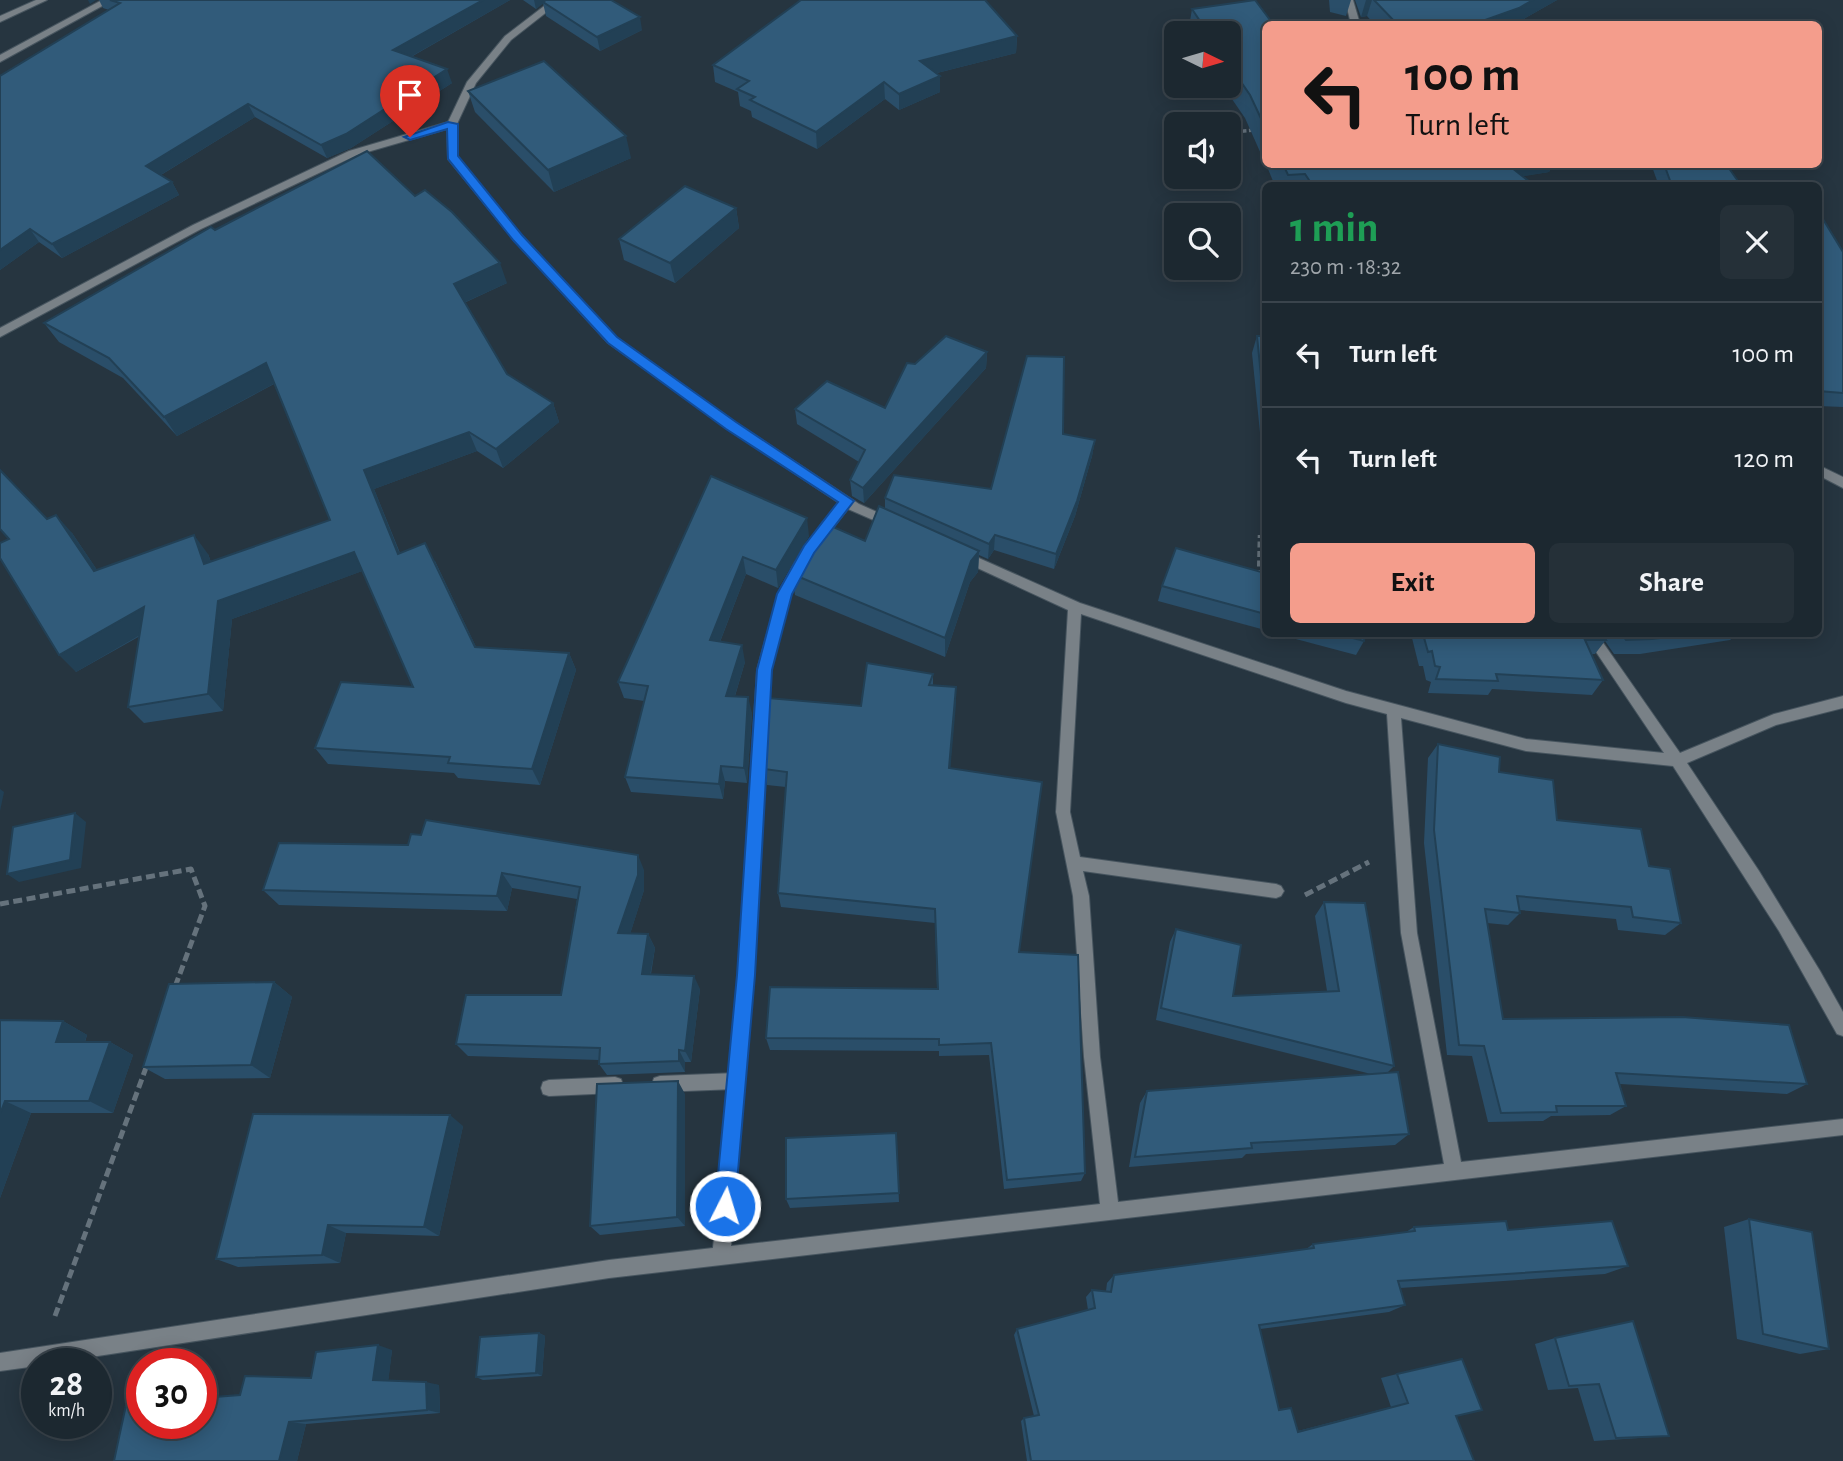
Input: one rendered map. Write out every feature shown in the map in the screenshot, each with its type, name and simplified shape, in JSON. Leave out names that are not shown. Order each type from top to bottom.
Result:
[{"type":"street","points":[[0,19],[43,0]]},
{"type":"street","points":[[0,59],[109,0]]},
{"type":"street","points":[[558,0],[508,38],[472,82],[452,124],[452,157],[518,238],[612,340],[731,425],[847,501],[904,529]]},
{"type":"street","points":[[1349,0],[1355,21]]},
{"type":"street","points":[[0,333],[197,227],[353,153],[452,124]]},
{"type":"street","points":[[1822,471],[1843,483]]},
{"type":"street","points":[[721,1256],[746,975],[764,670],[785,594],[809,550],[847,501]]},
{"type":"street","points":[[953,551],[1076,607],[1270,672],[1394,710],[1526,745],[1678,760],[1774,719],[1843,702]]},
{"type":"street","points":[[1076,607],[1063,812],[1082,896],[1092,1057],[1110,1211]]},
{"type":"street","points":[[1592,637],[1678,760],[1794,940],[1843,1028]]},
{"type":"street","points":[[1394,710],[1409,933],[1454,1172]]},
{"type":"street","points":[[1074,863],[1276,891]]},
{"type":"street","points":[[549,1088],[736,1081]]},
{"type":"street","points":[[92,1348],[609,1269],[1843,1127]]},
{"type":"street","points":[[0,1362],[21,1359]]},
{"type":"path","points":[[1241,131],[1262,129]]},
{"type":"path","points":[[1259,588],[1260,535]]},
{"type":"path","points":[[1276,891],[1307,895],[1375,859],[1403,831]]},
{"type":"path","points":[[0,904],[191,869],[205,906],[172,996]]},
{"type":"path","points":[[43,1348],[149,1061]]},
{"type":"building","points":[[110,0],[483,0],[393,50],[447,69],[346,134],[321,145],[248,104],[146,166],[172,182],[52,244],[30,229],[0,250],[0,76],[120,3]]},
{"type":"building","points":[[611,0],[640,17],[597,37],[543,2]]},
{"type":"building","points":[[801,0],[985,0],[1017,36],[920,61],[940,76],[899,94],[884,82],[816,132],[750,100],[755,97],[737,89],[749,81],[713,65]]},
{"type":"building","points":[[1255,0],[1271,21],[1262,21],[1262,121],[1241,82],[1241,21],[1200,21],[1192,9]]},
{"type":"building","points":[[1374,0],[1533,0],[1482,21],[1394,21]]},
{"type":"building","points":[[544,61],[626,136],[548,170],[468,91]]},
{"type":"building","points":[[367,151],[415,196],[425,190],[452,212],[500,263],[454,284],[507,374],[553,403],[496,449],[469,432],[364,470],[398,554],[425,543],[475,647],[569,653],[532,769],[448,763],[450,757],[315,748],[341,682],[413,687],[354,552],[218,601],[208,694],[128,707],[144,607],[59,655],[0,558],[0,543],[9,539],[0,529],[0,470],[47,519],[56,515],[94,571],[194,535],[204,564],[330,520],[266,363],[164,417],[109,358],[44,323],[211,227],[215,230]]},
{"type":"building","points":[[1285,168],[1512,168],[1530,182],[1310,182],[1305,174],[1288,175]]},
{"type":"building","points":[[1665,168],[1729,168],[1738,181],[1801,182],[1671,182]]},
{"type":"building","points":[[685,186],[736,208],[670,263],[619,239]]},
{"type":"building","points":[[1822,218],[1843,252],[1843,393],[1822,391]]},
{"type":"building","points":[[946,336],[987,352],[863,488],[850,480],[865,450],[795,409],[827,381],[885,408],[907,363],[915,364]]},
{"type":"building","points":[[1257,336],[1262,336],[1262,386]]},
{"type":"building","points":[[1027,356],[1064,357],[1063,434],[1095,440],[1077,501],[1056,554],[995,535],[989,544],[885,498],[894,475],[991,489]]},
{"type":"building","points":[[711,476],[807,518],[776,570],[743,557],[710,640],[742,645],[726,696],[748,697],[744,768],[721,766],[719,784],[625,777],[648,686],[618,682]]},
{"type":"building","points":[[879,506],[979,551],[971,561],[945,638],[792,574],[822,522],[865,541]]},
{"type":"building","points":[[1176,548],[1262,572],[1262,613],[1162,586]]},
{"type":"building","points":[[1349,637],[1365,637],[1364,641]]},
{"type":"building","points":[[1424,637],[1604,637],[1606,640],[1585,640],[1603,680],[1496,674],[1498,681],[1436,679],[1440,667],[1435,666],[1432,651],[1428,652]]},
{"type":"building","points":[[1624,637],[1668,637],[1652,639],[1626,640]]},
{"type":"building","points":[[867,663],[933,674],[929,685],[956,687],[949,768],[1042,782],[1019,952],[1078,955],[1085,1173],[1007,1180],[991,1043],[939,1045],[939,1039],[766,1038],[770,987],[938,989],[935,909],[778,893],[787,772],[764,769],[768,698],[861,706]]},
{"type":"building","points":[[1438,744],[1500,757],[1499,772],[1553,780],[1557,820],[1641,829],[1649,866],[1670,869],[1681,923],[1633,917],[1631,907],[1517,896],[1520,913],[1485,909],[1503,1019],[1682,1017],[1789,1025],[1807,1084],[1616,1073],[1626,1106],[1556,1106],[1557,1112],[1501,1113],[1484,1046],[1459,1045],[1434,830]]},
{"type":"building","points":[[75,813],[70,860],[7,874],[13,827]]},
{"type":"building","points":[[426,820],[638,855],[638,875],[618,933],[648,934],[642,974],[694,976],[685,1051],[679,1050],[679,1061],[599,1064],[600,1048],[456,1044],[466,995],[561,995],[580,887],[502,873],[497,896],[263,890],[279,843],[408,845],[411,834],[421,835]]},
{"type":"building","points":[[1324,902],[1365,903],[1394,1066],[1161,1008],[1176,929],[1241,945],[1233,996],[1339,991]]},
{"type":"building","points":[[274,982],[251,1065],[143,1067],[169,984]]},
{"type":"building","points":[[0,1020],[63,1021],[56,1042],[110,1042],[89,1101],[5,1101],[0,1114]]},
{"type":"building","points":[[1398,1072],[1409,1134],[1251,1143],[1252,1148],[1135,1157],[1147,1091]]},
{"type":"building","points":[[678,1081],[677,1217],[590,1226],[597,1084]]},
{"type":"building","points":[[253,1114],[450,1115],[424,1227],[328,1225],[322,1255],[216,1259]]},
{"type":"building","points":[[896,1133],[899,1193],[786,1199],[786,1138]]},
{"type":"building","points":[[1749,1219],[1812,1232],[1829,1349],[1763,1334]]},
{"type":"building","points":[[1506,1221],[1508,1230],[1612,1221],[1628,1266],[1398,1281],[1405,1305],[1259,1325],[1279,1410],[1291,1408],[1298,1432],[1408,1403],[1397,1374],[1462,1359],[1482,1410],[1456,1416],[1474,1461],[1031,1461],[1024,1418],[1039,1415],[1017,1329],[1095,1308],[1092,1290],[1111,1292],[1114,1275],[1314,1248],[1313,1244],[1415,1231],[1414,1227]]},
{"type":"building","points":[[1633,1321],[1669,1436],[1616,1438],[1599,1384],[1569,1386],[1555,1338]]},
{"type":"building","points":[[539,1333],[536,1373],[476,1377],[480,1337]]},
{"type":"building","points":[[378,1345],[373,1380],[426,1382],[427,1410],[289,1422],[279,1461],[114,1461],[126,1405],[126,1439],[217,1439],[217,1397],[240,1395],[245,1376],[311,1378],[316,1352]]},
{"type":"route","points":[[410,137],[452,124],[452,157],[518,238],[612,340],[731,425],[847,501],[809,550],[785,594],[764,670],[746,975],[725,1206]]}]
